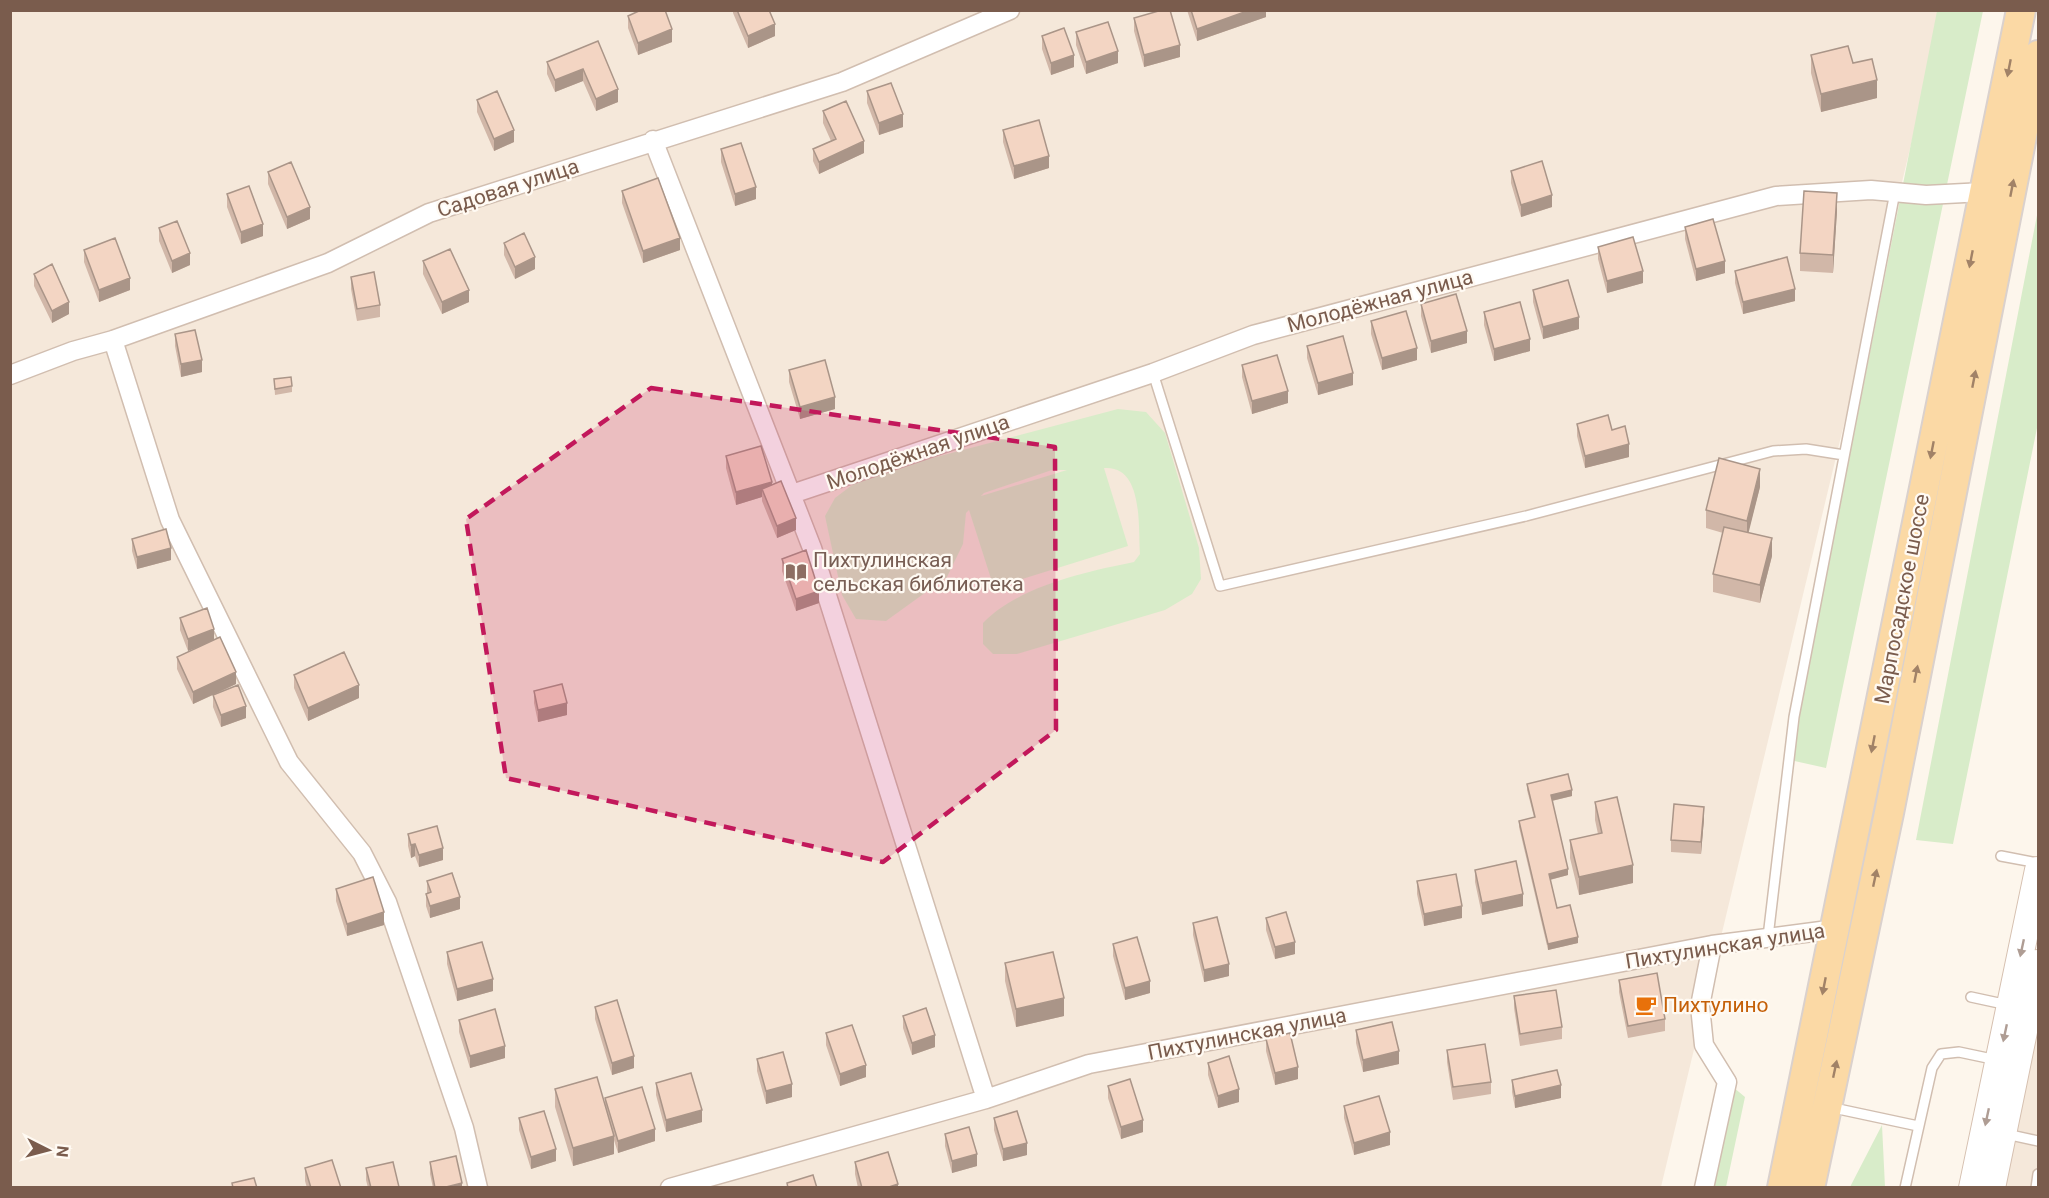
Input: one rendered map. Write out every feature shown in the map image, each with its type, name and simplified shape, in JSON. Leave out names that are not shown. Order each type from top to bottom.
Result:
[{"type":"main road","name":"Марпосадское шоссе","points":[[1782,1188],[2021,10]]},
{"type":"main road","name":"Марпосадское шоссе","points":[[1810,1188],[1891,802],[2038,55]]},
{"type":"street","name":"Садовая улица","points":[[10,375],[328,263],[429,213],[842,82],[1010,10]]},
{"type":"street","points":[[653,141],[792,494],[986,1099]]},
{"type":"street","name":"Молодёжная улица","points":[[792,494],[1153,373],[1252,335],[1776,196],[1871,190],[1926,195],[1984,192]]},
{"type":"street","points":[[113,340],[175,531],[289,762],[363,853],[387,902],[464,1128],[478,1188]]},
{"type":"street","points":[[1992,1188],[2003,1134],[2011,1005],[2035,909],[2038,870]]},
{"type":"street","name":"Пихтулинская улица","points":[[670,1188],[986,1099],[1089,1064],[1712,945],[1836,929]]},
{"type":"street","points":[[1704,1188],[1727,1082],[1704,1045],[1700,1006],[1712,945]]},
{"type":"street","points":[[1972,1188],[2038,963]]},
{"type":"lane","points":[[1768,937],[1794,717],[1895,192]]},
{"type":"lane","points":[[1153,373],[1220,586],[1526,516],[1773,451],[1806,449],[1844,455]]},
{"type":"lane","points":[[2001,856],[2038,863]]},
{"type":"lane","points":[[1971,997],[2011,1005]]},
{"type":"lane","points":[[1905,1188],[1932,1068],[1941,1054],[1959,1052],[2008,1062]]},
{"type":"lane","points":[[1827,1107],[1918,1126]]},
{"type":"lane","points":[[2003,1134],[2038,1141]]},
{"type":"lane","points":[[2036,1188],[2038,1174]]},
{"type":"highlighted area","points":[[651,388],[1055,447],[1056,730],[883,862],[506,778],[466,519]]},
{"type":"shaded area","name":"Пихтулино","points":[[10,11],[1943,11],[1661,1187],[11,1187]]},
{"type":"shaded area","points":[[2038,1012],[2038,1187],[2001,1187]]},
{"type":"green space","points":[[1937,11],[1983,11],[1826,768],[1790,760]]},
{"type":"green space","points":[[2038,210],[2038,423],[1953,844],[1916,840]]},
{"type":"green space","points":[[1118,409],[1146,412],[1165,433],[1199,548],[1201,579],[1192,594],[1165,610],[1017,654],[993,654],[983,644],[983,623],[1015,599],[1054,582],[1134,562],[1140,554],[1138,515],[1132,487],[1126,477],[1117,470],[1104,468],[1128,546],[994,588],[969,510],[966,513],[963,544],[947,577],[886,621],[856,619],[842,595],[825,516],[835,498],[864,476]],"holes":[[[1052,470],[1067,470],[981,496]]]},
{"type":"green space","points":[[1727,1082],[1745,1097],[1726,1187],[1704,1188]]},
{"type":"green space","points":[[1882,1125],[1885,1187],[1850,1187]]},
{"type":"building","points":[[641,10],[665,10],[672,29],[638,43],[628,16]]},
{"type":"building","points":[[737,10],[769,10],[775,24],[748,36]]},
{"type":"building","points":[[1170,10],[1180,45],[1144,55],[1134,18]]},
{"type":"building","points":[[1191,10],[1250,10],[1197,29]]},
{"type":"building","points":[[1108,22],[1118,51],[1086,62],[1076,32]]},
{"type":"building","points":[[1064,28],[1074,55],[1051,63],[1042,36]]},
{"type":"building","points":[[598,41],[618,89],[596,99],[583,69],[555,80],[547,62]]},
{"type":"building","points":[[1848,46],[1853,63],[1872,59],[1877,80],[1821,94],[1811,55]]},
{"type":"building","points":[[891,83],[903,114],[879,123],[867,91]]},
{"type":"building","points":[[497,91],[514,130],[494,139],[477,100]]},
{"type":"building","points":[[846,101],[864,141],[819,162],[813,149],[836,139],[823,111]]},
{"type":"building","points":[[1039,120],[1049,156],[1014,166],[1003,130]]},
{"type":"building","points":[[741,143],[756,187],[735,194],[721,149]]},
{"type":"building","points":[[1542,161],[1552,195],[1521,205],[1511,171]]},
{"type":"building","points":[[291,162],[310,207],[287,217],[268,172]]},
{"type":"building","points":[[658,178],[680,238],[643,251],[622,191]]},
{"type":"building","points":[[249,186],[263,224],[241,232],[227,194]]},
{"type":"building","points":[[1804,191],[1837,193],[1833,255],[1800,253]]},
{"type":"building","points":[[1713,219],[1725,261],[1696,269],[1685,227]]},
{"type":"building","points":[[177,221],[190,253],[172,261],[159,228]]},
{"type":"building","points":[[524,233],[535,257],[515,267],[504,243]]},
{"type":"building","points":[[1633,237],[1643,271],[1607,281],[1598,247]]},
{"type":"building","points":[[115,238],[130,278],[99,290],[84,250]]},
{"type":"building","points":[[450,249],[469,290],[442,302],[423,261]]},
{"type":"building","points":[[1787,257],[1795,289],[1743,302],[1735,271]]},
{"type":"building","points":[[52,264],[69,302],[52,311],[34,274]]},
{"type":"building","points":[[374,272],[380,305],[357,309],[351,277]]},
{"type":"building","points":[[1568,280],[1579,317],[1543,327],[1533,290]]},
{"type":"building","points":[[1456,294],[1467,331],[1431,341],[1421,304]]},
{"type":"building","points":[[1520,302],[1530,339],[1494,349],[1484,312]]},
{"type":"building","points":[[1406,311],[1417,348],[1382,358],[1371,321]]},
{"type":"building","points":[[195,330],[202,360],[181,364],[175,334]]},
{"type":"building","points":[[1343,336],[1353,373],[1318,383],[1307,346]]},
{"type":"building","points":[[1277,355],[1288,391],[1252,401],[1242,365]]},
{"type":"building","points":[[825,360],[835,397],[800,407],[789,370]]},
{"type":"building","points":[[291,377],[292,386],[275,389],[274,379]]},
{"type":"building","points":[[1608,415],[1612,430],[1625,426],[1629,444],[1585,456],[1577,424]]},
{"type":"building","points":[[761,446],[772,482],[736,492],[726,456]]},
{"type":"building","points":[[1719,458],[1760,469],[1747,521],[1706,510]]},
{"type":"building","points":[[781,481],[796,518],[777,526],[762,489]]},
{"type":"building","points":[[1724,527],[1772,538],[1760,585],[1713,574]]},
{"type":"building","points":[[166,529],[171,548],[137,557],[132,539]]},
{"type":"building","points":[[806,550],[819,591],[796,599],[782,559]]},
{"type":"building","points":[[207,608],[214,629],[188,639],[180,618]]},
{"type":"building","points":[[220,637],[236,672],[193,692],[177,657]]},
{"type":"building","points":[[344,652],[359,685],[308,708],[294,675]]},
{"type":"building","points":[[562,684],[567,703],[538,710],[534,691]]},
{"type":"building","points":[[238,685],[246,706],[221,715],[213,695]]},
{"type":"building","points":[[1568,774],[1572,790],[1551,795],[1568,869],[1549,874],[1557,908],[1570,905],[1578,937],[1548,944],[1519,821],[1535,817],[1527,784]]},
{"type":"building","points":[[1617,797],[1633,865],[1579,877],[1570,840],[1602,833],[1595,802]]},
{"type":"building","points":[[1674,804],[1704,807],[1701,842],[1671,840]]},
{"type":"building","points":[[437,826],[443,848],[419,855],[415,844],[411,845],[408,834]]},
{"type":"building","points":[[1516,861],[1523,894],[1482,903],[1475,870]]},
{"type":"building","points":[[452,873],[460,897],[430,906],[426,894],[431,892],[427,881]]},
{"type":"building","points":[[1456,874],[1462,906],[1424,914],[1417,881]]},
{"type":"building","points":[[373,877],[384,912],[347,924],[336,889]]},
{"type":"building","points":[[1286,912],[1295,942],[1275,947],[1266,918]]},
{"type":"building","points":[[1217,917],[1229,964],[1204,970],[1193,923]]},
{"type":"building","points":[[1137,937],[1150,981],[1125,988],[1113,944]]},
{"type":"building","points":[[482,942],[493,979],[457,989],[447,952]]},
{"type":"building","points":[[1053,952],[1064,998],[1016,1009],[1005,963]]},
{"type":"building","points":[[1657,973],[1665,1019],[1628,1026],[1619,980]]},
{"type":"building","points":[[1556,990],[1562,1027],[1520,1034],[1514,996]]},
{"type":"building","points":[[617,1000],[634,1056],[612,1063],[595,1007]]},
{"type":"building","points":[[926,1008],[935,1035],[912,1043],[903,1016]]},
{"type":"building","points":[[495,1009],[505,1046],[470,1056],[459,1020]]},
{"type":"building","points":[[1392,1022],[1399,1051],[1363,1060],[1356,1030]]},
{"type":"building","points":[[852,1025],[866,1065],[840,1074],[826,1033]]},
{"type":"building","points":[[1290,1033],[1298,1067],[1275,1073],[1266,1039]]},
{"type":"building","points":[[1485,1044],[1491,1082],[1453,1087],[1447,1050]]},
{"type":"building","points":[[783,1052],[792,1084],[766,1091],[757,1059]]},
{"type":"building","points":[[1229,1056],[1239,1089],[1218,1096],[1208,1063]]},
{"type":"building","points":[[1557,1070],[1561,1085],[1515,1096],[1512,1080]]},
{"type":"building","points":[[691,1073],[702,1110],[666,1120],[656,1083]]},
{"type":"building","points":[[597,1077],[614,1136],[573,1148],[555,1089]]},
{"type":"building","points":[[1130,1079],[1143,1120],[1121,1127],[1108,1086]]},
{"type":"building","points":[[642,1087],[655,1129],[618,1141],[605,1098]]},
{"type":"building","points":[[1379,1096],[1390,1132],[1354,1143],[1344,1106]]},
{"type":"building","points":[[544,1111],[556,1149],[531,1157],[519,1118]]},
{"type":"building","points":[[1017,1111],[1027,1143],[1003,1149],[994,1118]]},
{"type":"building","points":[[969,1127],[977,1154],[952,1161],[945,1134]]},
{"type":"building","points":[[888,1152],[898,1184],[886,1188],[862,1188],[855,1162]]},
{"type":"building","points":[[456,1156],[462,1183],[435,1188],[430,1162]]},
{"type":"building","points":[[332,1160],[341,1188],[311,1188],[305,1168]]},
{"type":"building","points":[[393,1162],[399,1187],[371,1188],[366,1168]]},
{"type":"building","points":[[813,1175],[817,1188],[788,1188],[787,1183]]},
{"type":"building","points":[[254,1178],[257,1188],[233,1188],[232,1183]]},
{"type":"place","name":"Пихтулинская сельская библиотека","points":[[796,572]]},
{"type":"place","name":"Пихтулино","points":[[1646,1005]]}]
